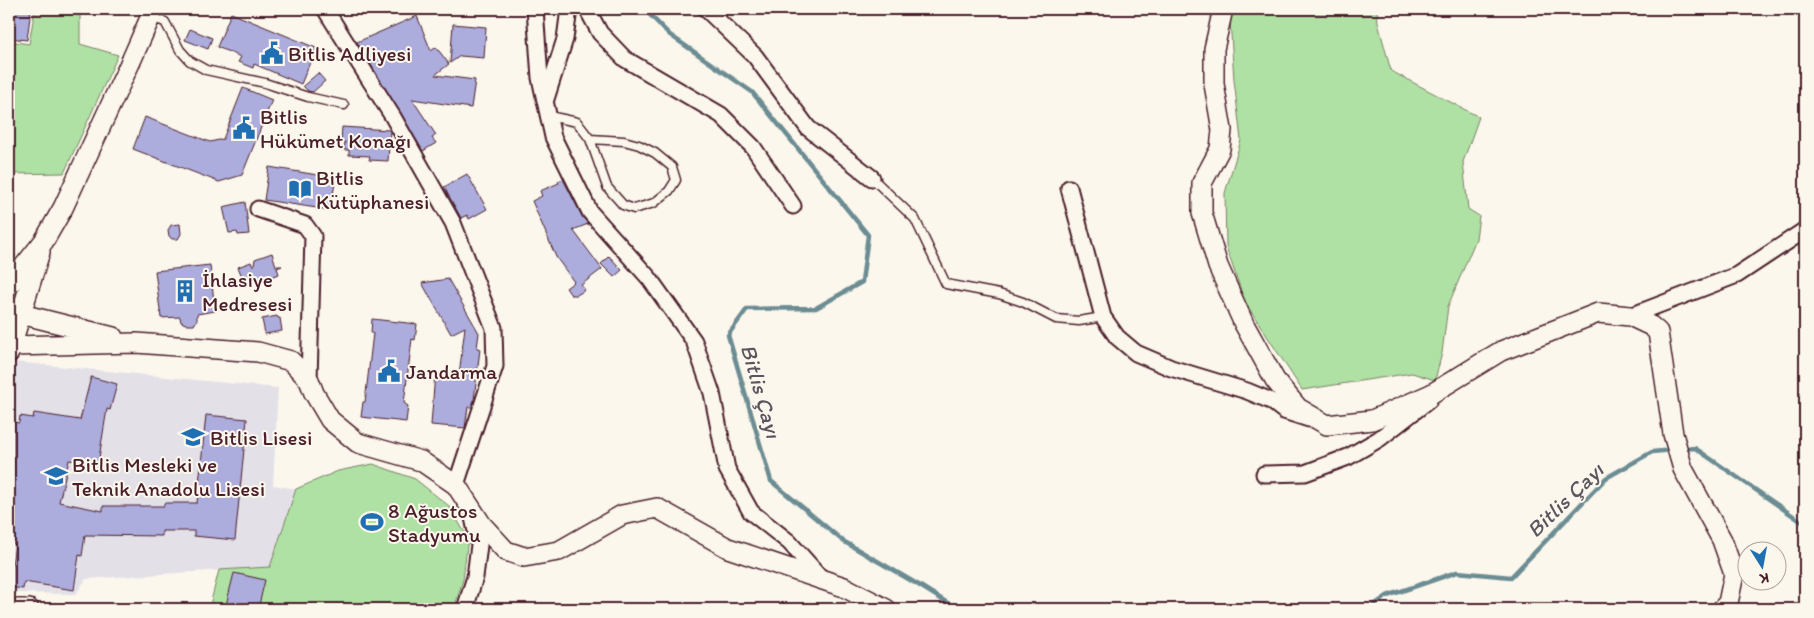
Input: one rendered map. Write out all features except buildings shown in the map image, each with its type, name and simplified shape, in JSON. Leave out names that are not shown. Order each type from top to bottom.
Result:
[{"type":"street","points":[[325,9],[393,117],[453,223],[494,328],[495,366],[456,485]]},
{"type":"street","points":[[536,9],[540,78],[553,137],[590,212],[649,278],[694,341],[712,393],[727,469],[751,512],[789,542],[823,580]]},
{"type":"street","points":[[545,100],[564,39],[567,16],[587,9],[600,33],[625,59],[721,115],[753,147],[793,206]]},
{"type":"street","points":[[706,9],[756,56],[808,128],[872,178]]},
{"type":"street","points":[[1223,9],[1214,49],[1214,84],[1222,130],[1220,148],[1202,183],[1202,213],[1218,266],[1244,324],[1275,380],[1298,408],[1327,425]]},
{"type":"street","points":[[152,13],[132,61],[63,208],[44,241],[15,313],[10,348],[136,343],[258,352],[291,361],[309,380],[314,393],[330,420],[358,443],[422,461],[456,485],[482,525],[506,552],[524,558],[559,551],[622,515],[657,508],[728,548],[844,587],[886,609]]},
{"type":"street","points":[[1069,188],[1103,316],[1117,337],[1136,353],[1171,368],[1247,391],[1271,402],[1284,411],[1327,425],[1372,420],[1431,394],[1501,351],[1598,312],[1630,316],[1650,326],[1658,332],[1673,434],[1683,469],[1722,540],[1734,574],[1728,603],[1722,609]]},
{"type":"street","points":[[258,209],[305,225],[313,236],[309,380]]},
{"type":"street","points":[[1630,316],[1737,275],[1805,230]]},
{"type":"street","points":[[9,285],[44,241]]},
{"type":"street","points":[[15,313],[136,343]]},
{"type":"street","points":[[1264,474],[1305,473],[1348,457],[1379,440],[1454,380]]},
{"type":"street","points":[[470,605],[479,545],[471,508]]},
{"type":"street","points":[[9,609],[29,609]]},
{"type":"lane","points":[[152,13],[165,22],[180,50],[190,61],[206,70],[265,83],[308,97],[344,105]]},
{"type":"lane","points":[[549,116],[577,122],[590,138],[607,188],[623,205],[634,209],[654,203],[669,191],[676,180],[672,166],[647,149],[624,141],[590,138]]},
{"type":"lane","points":[[872,178],[915,218],[946,284],[999,294],[1023,302],[1056,319],[1079,321],[1103,316]]},
{"type":"shaded area","name":"Bitlis Lisesi","points":[[15,362],[278,388],[273,485],[296,489],[270,567],[86,579],[76,594],[9,593],[9,373]]},
{"type":"green space","points":[[35,9],[80,9],[80,44],[118,55],[64,173],[9,174],[9,41],[29,44]]},
{"type":"green space","points":[[1232,9],[1377,9],[1378,23],[1391,71],[1479,117],[1463,162],[1468,209],[1479,216],[1476,239],[1448,306],[1442,353],[1435,380],[1412,373],[1302,390],[1245,302],[1226,247],[1225,193],[1241,140],[1234,80],[1230,19]]},
{"type":"green space","name":"8 Ağustos Stadyumu","points":[[373,464],[415,479],[449,506],[468,538],[463,580],[454,609],[209,609],[219,570],[270,567],[296,489],[338,471]]},
{"type":"waterway","name":"Bitlis Çayı","points":[[644,9],[670,35],[752,92],[868,235],[862,282],[816,308],[747,309],[728,335],[771,481],[843,541],[957,609]]},
{"type":"waterway","name":"Bitlis Çayı","points":[[1683,449],[1695,448],[1805,524]]},
{"type":"waterway","name":"Bitlis Çayı","points":[[1368,609],[1387,596],[1457,572],[1511,577],[1606,478],[1652,452],[1673,450]]},
{"type":"place","name":"Bitlis Adliyesi","points":[[272,53]]},
{"type":"place","name":"Bitlis Hükümet Konağı","points":[[244,128]]},
{"type":"place","name":"Bitlis Kütüphanesi","points":[[300,189]]},
{"type":"place","name":"İhlasiye Medresesi","points":[[185,291]]},
{"type":"place","name":"Jandarma","points":[[389,371]]},
{"type":"place","name":"Bitlis Lisesi","points":[[193,437]]},
{"type":"place","name":"Bitlis Mesleki ve Teknik Anadolu Lisesi","points":[[56,476]]},
{"type":"place","name":"8 Ağustos Stadyumu","points":[[372,522]]}]
